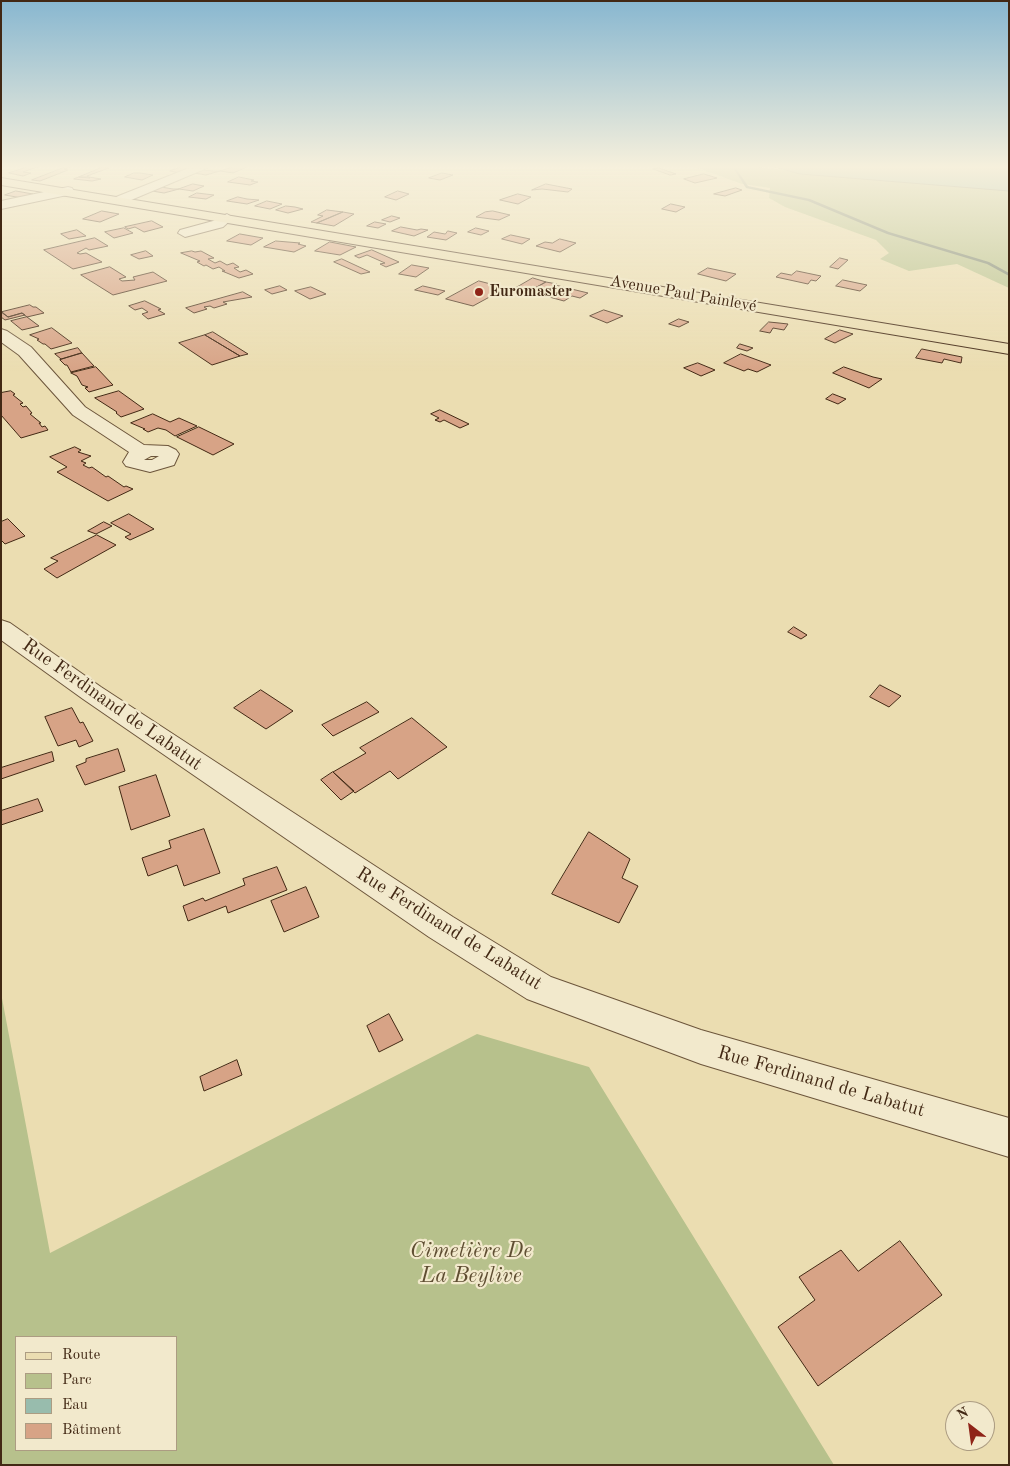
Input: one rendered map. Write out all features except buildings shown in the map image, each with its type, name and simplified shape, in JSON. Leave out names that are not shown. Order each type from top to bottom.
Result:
[{"type":"main road","name":"Avenue Paul Painlevé","points":[[324,234],[1009,350]]},
{"type":"street","points":[[1,334],[25,351],[79,411],[130,443],[141,453]]},
{"type":"street","name":"Rue Ferdinand de Labatut","points":[[1,628],[108,704],[441,928],[539,988],[701,1047],[1009,1138]]},
{"type":"green space","points":[[861,234],[1009,234],[1009,288],[957,264],[909,271],[880,259],[889,253],[876,240]]},
{"type":"green space","name":"Cimetière De La Beylive","points":[[1,993],[50,1253],[477,1034],[589,1067],[834,1465],[1,1465]]},
{"type":"waterway","points":[[893,234],[988,263],[1009,275]]},
{"type":"place","name":"Euromaster","points":[[479,292]]}]
